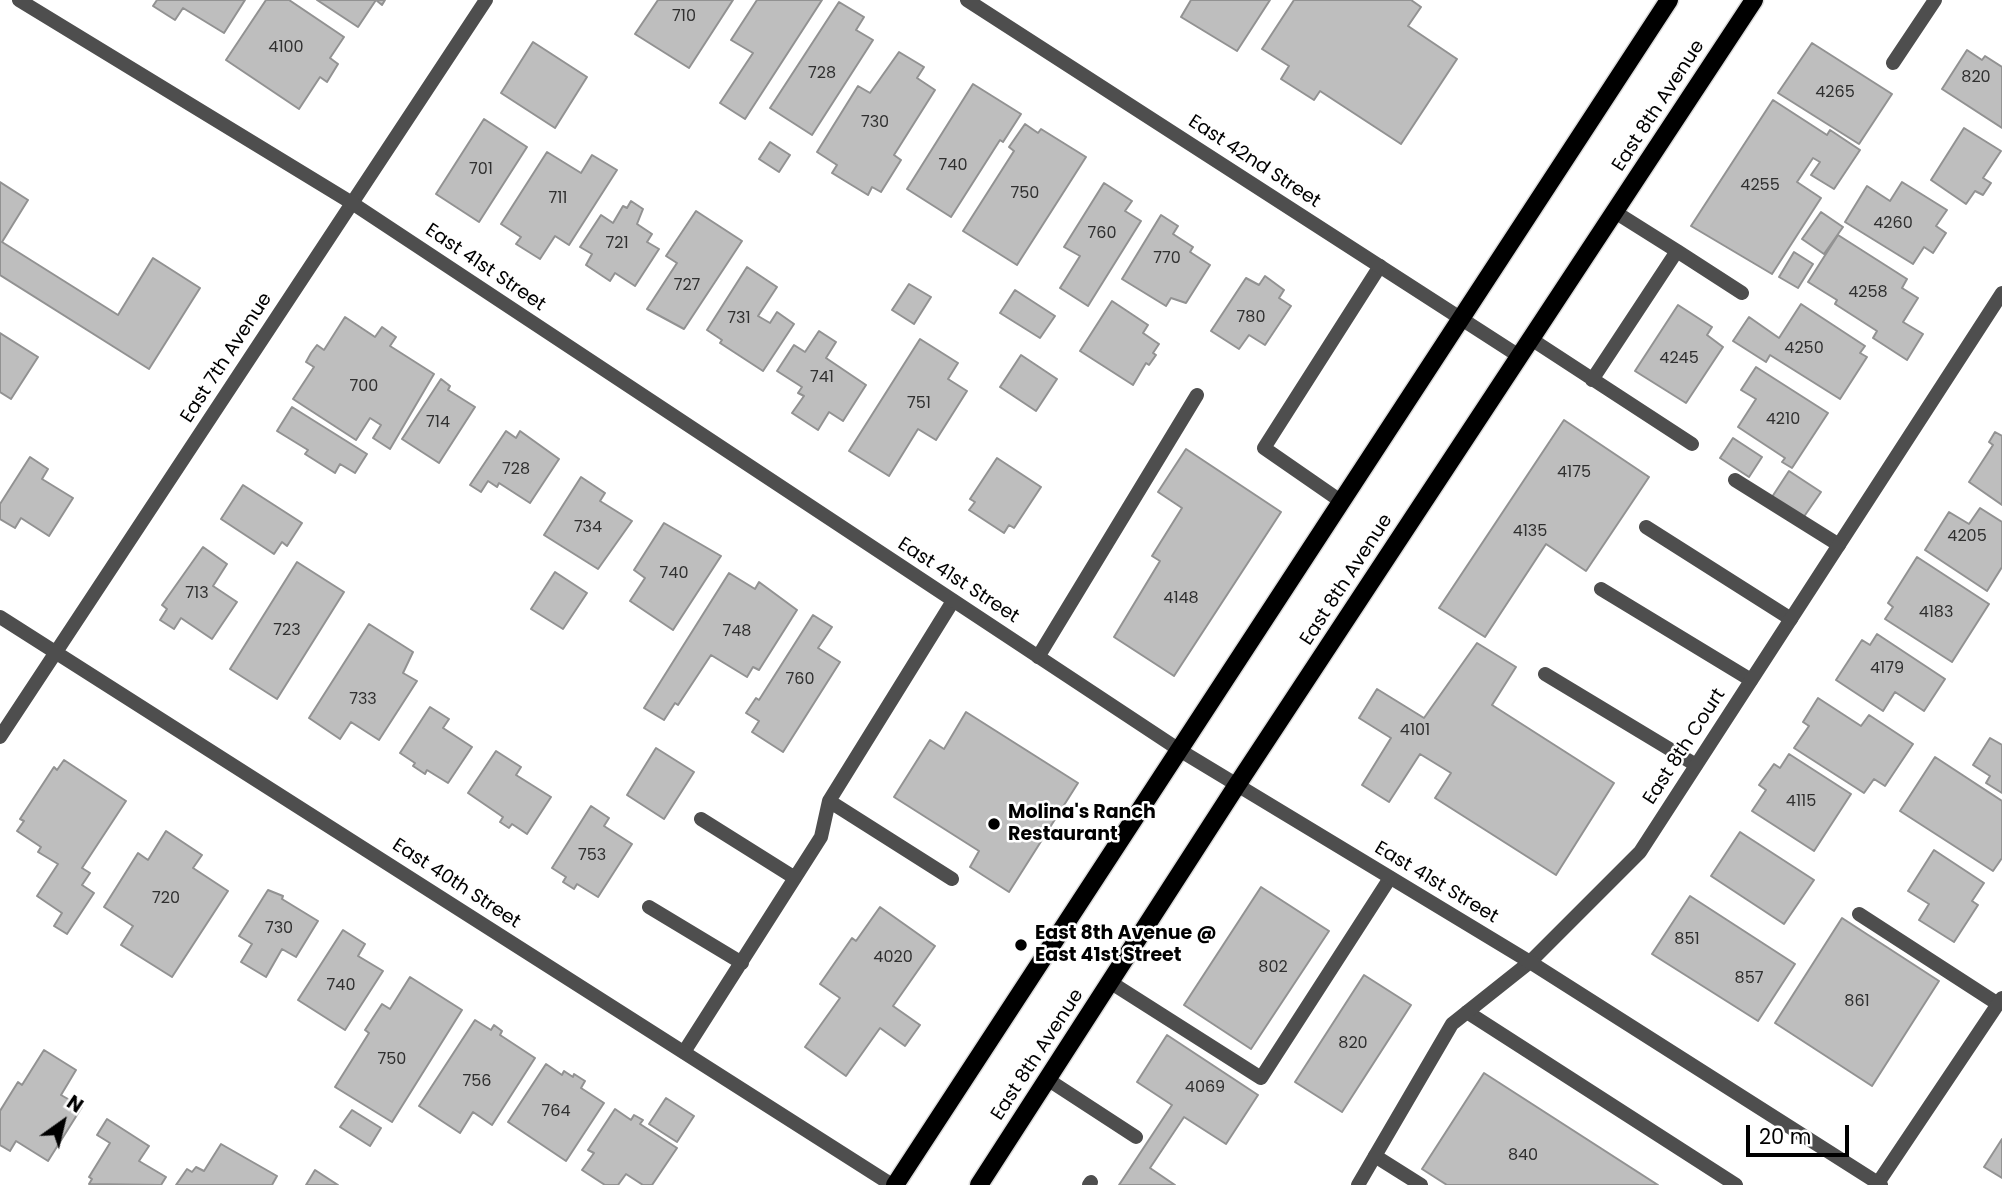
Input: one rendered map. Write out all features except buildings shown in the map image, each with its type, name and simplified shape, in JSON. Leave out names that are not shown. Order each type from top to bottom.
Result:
[{"type":"main road","points":[[894,1185],[1181,751],[1668,0]]},
{"type":"main road","name":"East 8th Avenue","points":[[979,1185],[1237,785],[1754,0]]},
{"type":"street","name":"East 41st Street","points":[[19,0],[352,203],[1181,751],[1530,962],[1880,1184]]},
{"type":"street","name":"East 7th Avenue","points":[[0,737],[486,0]]},
{"type":"street","name":"East 42nd Street","points":[[967,0],[1519,356]]},
{"type":"street","points":[[1893,63],[1935,0]]},
{"type":"street","points":[[1615,212],[1742,293]]},
{"type":"street","points":[[1592,380],[1676,251]]},
{"type":"street","points":[[1342,502],[1264,448],[1380,266]]},
{"type":"street","name":"East 8th Court","points":[[1358,1185],[1452,1024],[1530,962],[1640,852],[2002,293]]},
{"type":"street","points":[[1531,339],[1692,444]]},
{"type":"street","points":[[1038,656],[1197,395]]},
{"type":"street","points":[[1735,480],[1839,545]]},
{"type":"street","points":[[1646,527],[1791,619]]},
{"type":"street","points":[[1601,589],[1751,680]]},
{"type":"street","points":[[684,1052],[821,837],[830,801],[953,601]]},
{"type":"street","name":"East 40th Street","points":[[0,617],[894,1185]]},
{"type":"street","points":[[1545,674],[1696,765]]},
{"type":"street","points":[[830,801],[952,879]]},
{"type":"street","points":[[701,819],[795,878]]},
{"type":"street","points":[[1110,982],[1261,1078],[1390,878]]},
{"type":"street","points":[[649,907],[741,963]]},
{"type":"street","points":[[1859,914],[2000,1001],[1880,1184]]},
{"type":"street","points":[[1467,1012],[1737,1185]]},
{"type":"street","points":[[1047,1079],[1136,1137]]},
{"type":"street","points":[[1375,1156],[1421,1185]]},
{"type":"place","name":"Molina's Ranch Restaurant","points":[[994,824]]},
{"type":"place","name":"East 8th Avenue @ East 41st Street","points":[[1021,945]]}]
